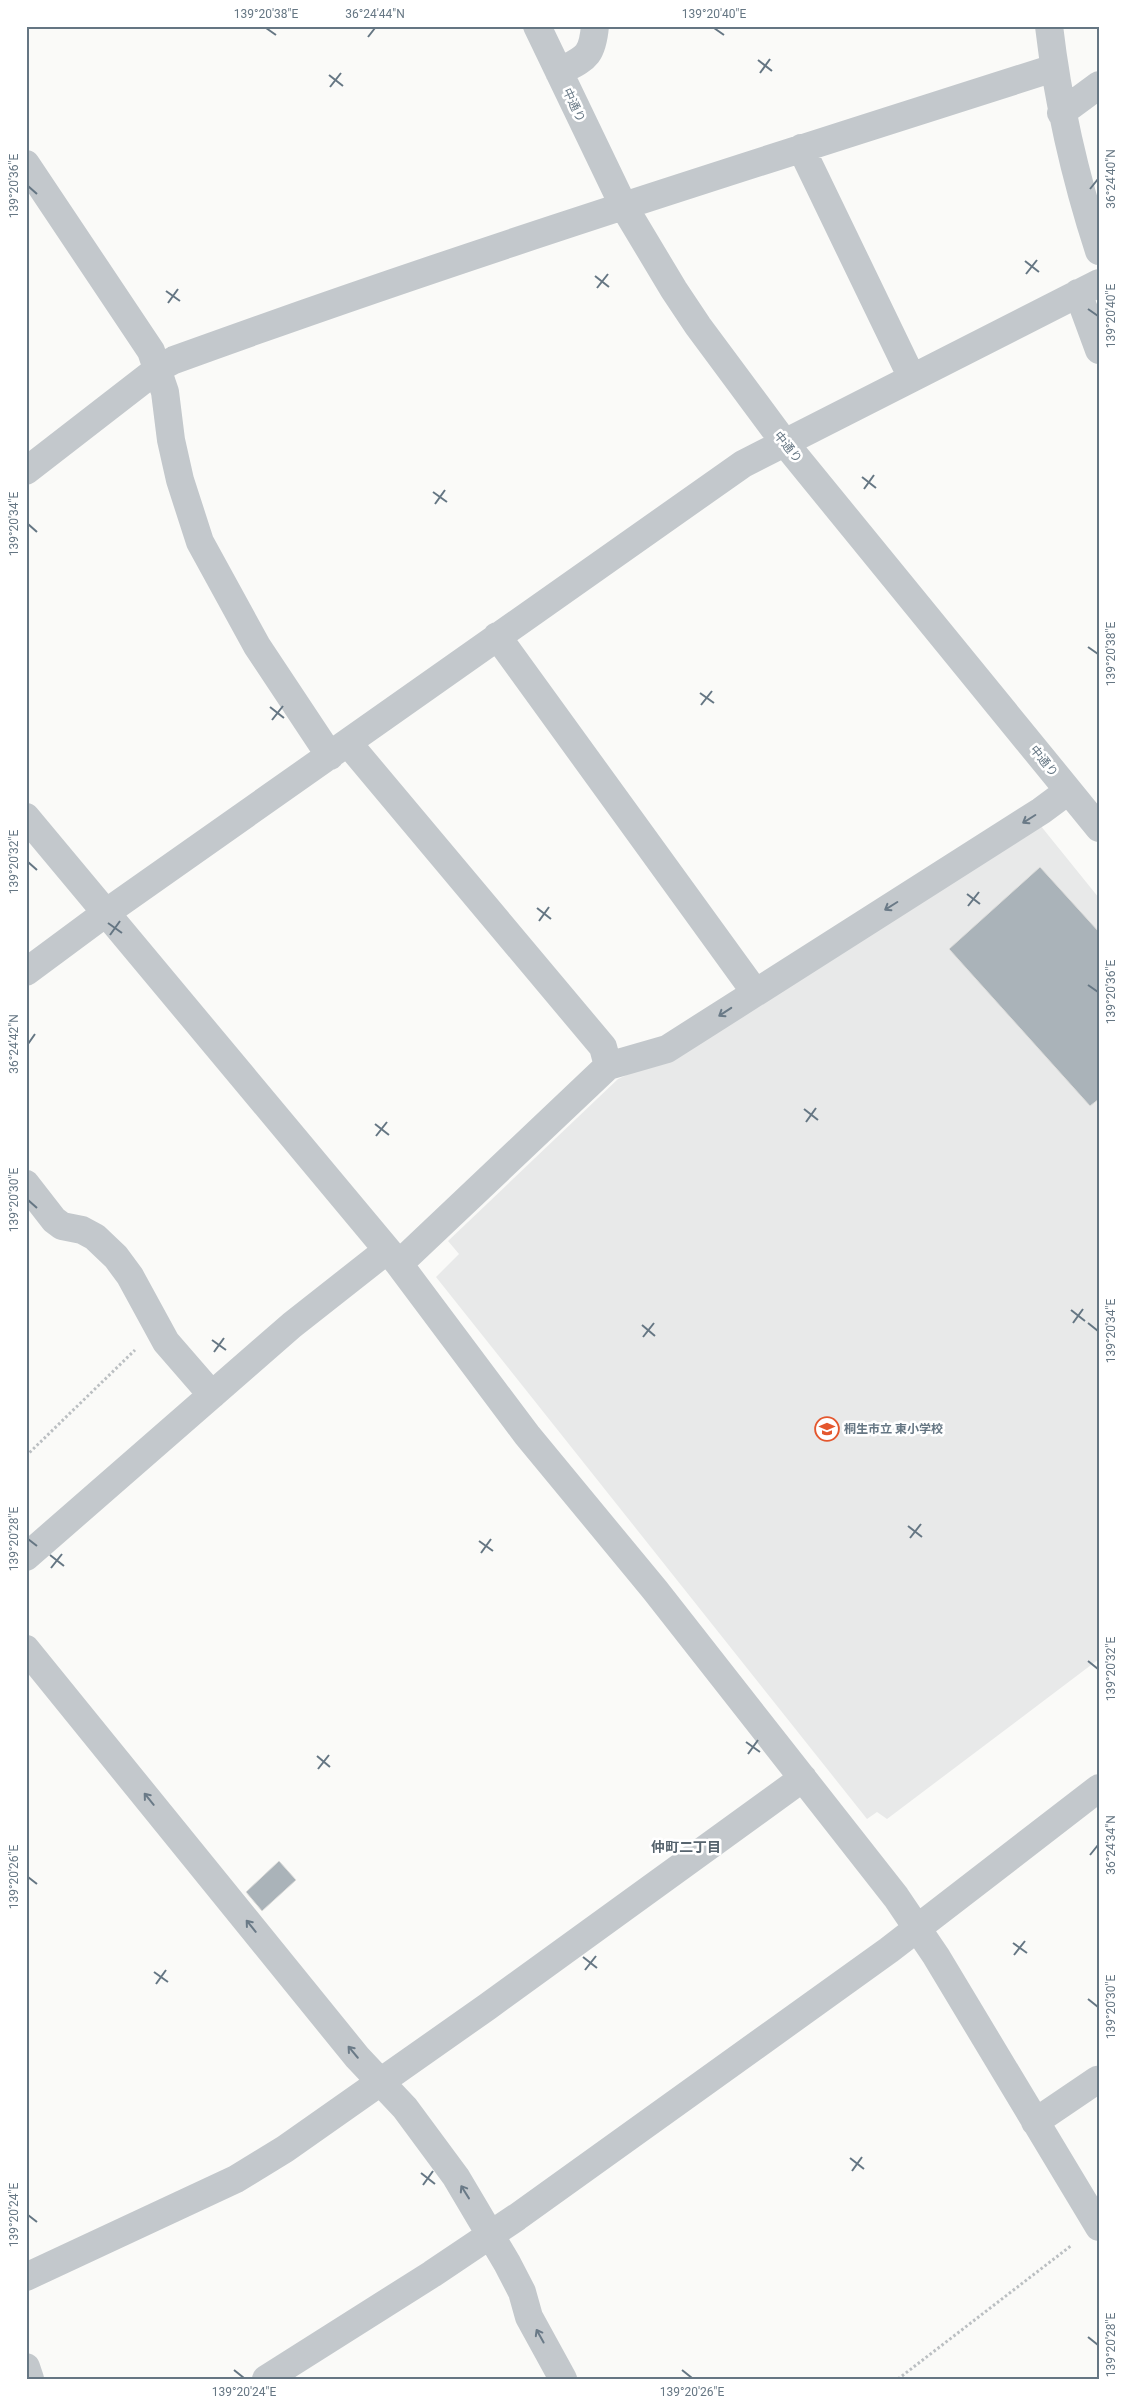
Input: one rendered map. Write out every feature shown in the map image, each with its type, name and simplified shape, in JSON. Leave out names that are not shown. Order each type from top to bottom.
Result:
[{"type":"street","name":"中通り","points":[[537,26],[623,205],[674,290],[784,442],[1068,791],[1097,823]]},
{"type":"street","points":[[559,72],[587,57],[594,41],[595,26]]},
{"type":"street","points":[[1049,26],[1061,113],[1079,188],[1099,250]]},
{"type":"street","points":[[26,470],[158,368],[174,360],[328,304],[623,205],[1054,68]]},
{"type":"street","points":[[1061,113],[1099,85]]},
{"type":"street","points":[[801,148],[912,378]]},
{"type":"street","points":[[26,164],[151,351],[158,368],[180,480],[200,542],[257,646],[339,749],[603,1047],[608,1066]]},
{"type":"street","points":[[26,972],[107,912],[743,464],[1088,288],[1099,350]]},
{"type":"street","points":[[497,636],[755,992]]},
{"type":"street","points":[[26,1557],[292,1325],[392,1257],[608,1066],[668,1049],[1041,811],[1068,791]]},
{"type":"street","points":[[26,817],[107,912],[392,1257],[527,1435],[655,1590],[918,1928],[1098,2226]]},
{"type":"street","points":[[26,1184],[54,1220],[62,1226],[82,1230],[94,1237],[116,1257],[130,1276],[158,1328],[177,1356],[212,1395]]},
{"type":"street","points":[[30,1660],[357,2057],[381,2081],[435,2148],[491,2234],[522,2292],[529,2317],[563,2379]]},
{"type":"street","points":[[26,2276],[248,2172],[285,2149],[486,2007],[803,1778]]},
{"type":"street","points":[[266,2379],[491,2234],[918,1928],[1099,1788]]},
{"type":"street","points":[[1035,2122],[1099,2081]]},
{"type":"street","points":[[26,2367],[30,2379]]},
{"type":"path","points":[[26,1456],[158,1328]]},
{"type":"path","points":[[898,2379],[1098,2226]]},
{"type":"shaded area","name":"桐生市立 東小学校","points":[[1036,820],[1099,898],[1099,1659],[887,1819],[877,1812],[867,1819],[436,1277],[459,1254],[448,1241],[618,1079],[631,1073]]},
{"type":"building","points":[[1040,867],[1099,932],[1099,1099],[1090,1106],[949,949]]},
{"type":"building","points":[[279,1861],[296,1880],[262,1911],[246,1892]]},
{"type":"place","name":"桐生市立 東小学校","points":[[827,1429]]},
{"type":"district","name":"仲町二丁目","points":[[686,1847]]}]
